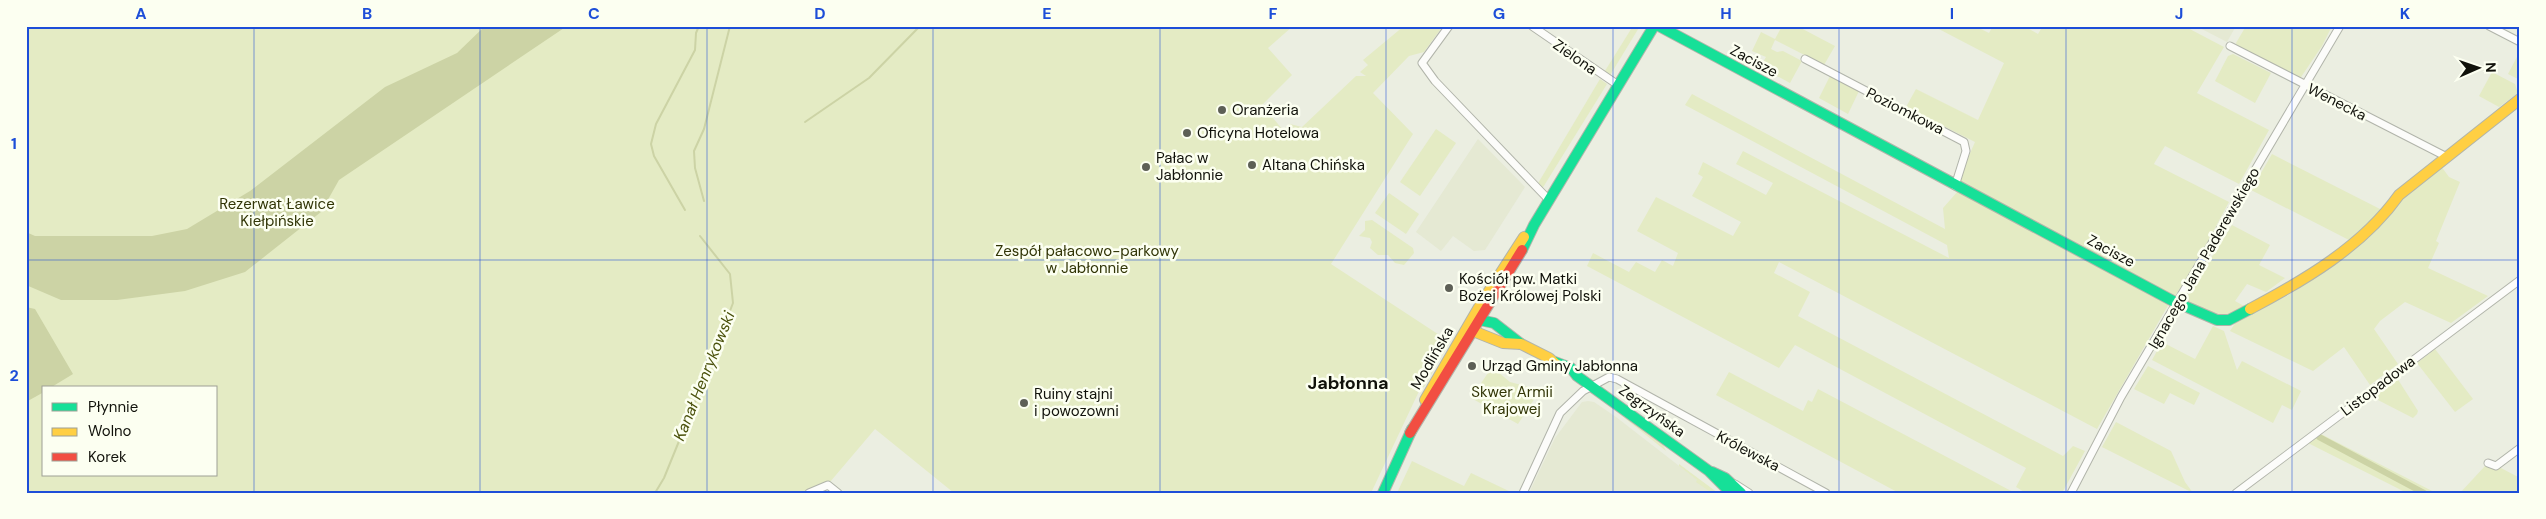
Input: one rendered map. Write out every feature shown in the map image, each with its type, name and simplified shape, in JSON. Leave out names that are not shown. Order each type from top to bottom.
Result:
[{"type":"main road","name":"Modlińska","points":[[1383,493],[1439,372],[1523,249],[1534,225],[1654,26]]},
{"type":"main road","name":"Zacisze","points":[[1659,26],[1955,186],[2178,303],[2209,317],[2229,320],[2283,292],[2333,260],[2385,215],[2399,195],[2445,156],[2520,99]]},
{"type":"main road","name":"Modlińska","points":[[1410,433],[1473,332],[1476,319]]},
{"type":"main road","name":"Zegrzyńska","points":[[1476,319],[1512,334],[1521,344],[1555,362],[1571,368],[1577,376],[1709,471],[1728,481],[1741,493]]},
{"type":"main road","name":"Zegrzyńska","points":[[1473,332],[1503,343],[1521,344]]},
{"type":"main road","name":"Zegrzyńska","points":[[1709,471],[1731,493]]},
{"type":"street","points":[[1449,26],[1422,63],[1435,81],[1549,200]]},
{"type":"street","name":"Zielona","points":[[1532,26],[1618,86]]},
{"type":"street","name":"Ignacego Jana Paderewskiego","points":[[2071,493],[2122,398],[2340,26]]},
{"type":"street","points":[[2489,26],[2520,42]]},
{"type":"street","name":"Wenecka","points":[[2230,46],[2445,156]]},
{"type":"street","name":"Poziomkowa","points":[[1805,59],[1964,142],[1966,151],[1955,186]]},
{"type":"street","name":"Listopadowa","points":[[2236,493],[2520,280]]},
{"type":"street","name":"Królewska","points":[[1523,493],[1560,413],[1591,386],[1609,377],[1617,379],[1826,493]]},
{"type":"street","points":[[2488,464],[2496,466],[2520,448]]},
{"type":"street","points":[[1728,481],[1749,493]]},
{"type":"street","points":[[810,493],[828,486],[838,493]]},
{"type":"shaded area","points":[[485,26],[567,26],[339,180],[321,212],[245,272],[185,291],[117,300],[61,300],[26,285],[26,232],[35,236],[152,236],[187,229],[250,191],[385,87],[457,53]]},
{"type":"shaded area","points":[[2196,26],[2236,26],[2227,42]]},
{"type":"shaded area","points":[[1478,139],[1525,187],[1485,250],[1474,251],[1453,236],[1441,251],[1416,232]]},
{"type":"shaded area","points":[[26,307],[35,309],[73,374],[53,386],[42,386],[42,393],[26,402]]},
{"type":"shaded area","points":[[1582,402],[1594,402],[1616,417],[1714,493],[1529,493],[1555,438]]},
{"type":"green space","points":[[26,26],[1293,26],[1268,48],[1292,75],[1262,105],[1283,130],[1290,124],[1302,127],[1356,76],[1366,76],[1360,72],[1368,65],[1363,60],[1404,26],[1443,26],[1424,52],[1409,56],[1373,93],[1413,134],[1331,264],[1450,342],[1424,387],[1421,387],[1371,493],[954,493],[875,429],[830,482],[805,493],[26,493]]},
{"type":"green space","points":[[1633,26],[1640,26],[1609,77],[1603,74]]},
{"type":"green space","points":[[1782,26],[1797,26],[1835,46],[1824,65],[1775,40],[1771,49],[1777,52],[1783,51],[1802,61],[1790,83],[1760,67],[1766,57],[1752,51],[1761,32],[1775,39]]},
{"type":"green space","points":[[1933,26],[1975,26],[1989,33],[1993,26],[2024,26],[2038,34],[2041,29],[2036,26],[2184,26],[2224,47],[2197,93],[2269,130],[2239,184],[2165,146],[2155,162],[2154,164],[2229,202],[2199,258],[2175,296],[1958,184],[1975,142],[1906,107],[1916,89],[1978,120],[2004,63]]},
{"type":"green space","points":[[2246,26],[2332,26],[2322,46],[2299,80],[2237,48],[2236,43]]},
{"type":"green space","points":[[2520,51],[2520,80],[2508,74]]},
{"type":"green space","points":[[2233,54],[2271,73],[2255,103],[2215,81],[2228,56]]},
{"type":"green space","points":[[2492,72],[2515,84],[2518,93],[2499,107],[2479,96]]},
{"type":"green space","points":[[1830,76],[1859,91],[1848,114],[1819,98]]},
{"type":"green space","points":[[1600,79],[1607,84],[1542,189],[1537,185]]},
{"type":"green space","points":[[1692,94],[1945,229],[1943,208],[1958,191],[2170,302],[2097,429],[1779,262],[1774,273],[1810,292],[1798,316],[2063,456],[2073,446],[2085,451],[2062,493],[2026,493],[2016,487],[2026,468],[1795,345],[1779,368],[1587,266],[1593,253],[1629,272],[1636,262],[1655,272],[1662,260],[1673,266],[1678,253],[1637,231],[1656,197],[1733,236],[1741,222],[1692,196],[1703,177],[1698,174],[1703,162],[1766,195],[1773,183],[1736,164],[1743,151],[1949,258],[1947,245],[1685,105]]},
{"type":"green space","points":[[1436,129],[1456,143],[1420,196],[1400,182]]},
{"type":"green space","points":[[2272,154],[2382,210],[2349,240],[2251,190]]},
{"type":"green space","points":[[2441,166],[2449,177],[2460,182],[2436,241],[2439,243],[2428,268],[2488,296],[2451,323],[2405,302],[2380,321],[2374,329],[2398,364],[2370,385],[2344,347],[2313,371],[2230,331],[2238,319],[2287,296],[2338,262],[2402,197]]},
{"type":"green space","points":[[1389,193],[1419,214],[1406,234],[1375,213]]},
{"type":"green space","points":[[1372,220],[1413,248],[1414,253],[1404,265],[1395,263],[1388,255],[1378,255],[1370,248],[1372,242],[1370,238],[1359,236],[1365,230],[1365,221]]},
{"type":"green space","points":[[2232,225],[2270,245],[2259,265],[2285,278],[2266,292],[2247,284],[2235,301],[2244,306],[2227,315],[2220,316],[2207,313],[2184,301]]},
{"type":"green space","points":[[2213,326],[2224,331],[2237,370],[2242,361],[2301,391],[2292,410],[2282,405],[2273,423],[2152,360],[2162,342],[2195,359]]},
{"type":"green space","points":[[2435,349],[2473,399],[2455,412],[2417,363]]},
{"type":"green space","points":[[2148,366],[2200,393],[2194,405],[2170,393],[2164,404],[2134,389]]},
{"type":"green space","name":"Skwer Armii Krajowej","points":[[1492,367],[1510,382],[1533,388],[1539,392],[1518,424],[1471,398]]},
{"type":"green space","points":[[1729,372],[1803,411],[1808,400],[1812,402],[1818,389],[2015,493],[1899,493],[1716,395]]},
{"type":"green space","points":[[2397,378],[2418,411],[2413,418],[2376,399],[2374,395]]},
{"type":"green space","points":[[1617,412],[1662,443],[1666,451]]},
{"type":"green space","points":[[2116,422],[2171,451],[2185,482],[2193,493],[2102,447]]},
{"type":"green space","points":[[2321,434],[2436,493],[2407,493],[2308,443]]},
{"type":"green space","points":[[1412,461],[1464,486],[1471,473],[1513,493],[1397,493]]},
{"type":"green space","points":[[1679,464],[1718,493],[1712,493],[1696,482],[1697,480]]},
{"type":"green space","points":[[2486,465],[2499,467],[2520,478],[2520,493],[2460,493]]},
{"type":"waterway","name":"Kanał Henrykowski","points":[[685,210],[654,156],[651,144],[656,124],[695,50],[696,33],[699,26]]},
{"type":"waterway","points":[[704,201],[695,168],[694,151],[704,129],[730,26]]},
{"type":"waterway","points":[[805,122],[869,78],[920,26]]},
{"type":"waterway","name":"Kanał Henrykowski","points":[[655,493],[664,478],[733,303],[730,274],[700,236]]},
{"type":"waterway","points":[[2319,437],[2424,493]]},
{"type":"traffic: fast","points":[[1522,250],[1534,225],[1654,26]]},
{"type":"traffic: fast","points":[[1659,26],[2173,301],[2217,320],[2229,320],[2250,309]]},
{"type":"traffic: fast","points":[[1475,319],[1494,323],[1521,344]]},
{"type":"traffic: fast","points":[[1555,362],[1571,368],[1577,376],[1709,471],[1731,493]]},
{"type":"traffic: fast","points":[[1383,493],[1412,429]]},
{"type":"traffic: fast","points":[[1712,472],[1725,478],[1741,493]]},
{"type":"traffic: slow","points":[[2250,309],[2312,274],[2351,246],[2385,213],[2399,195],[2520,99]]},
{"type":"traffic: slow","points":[[1425,400],[1482,302],[1524,237]]},
{"type":"traffic: slow","points":[[1473,331],[1503,343],[1521,344],[1549,358],[1558,366]]},
{"type":"traffic: jam","points":[[1410,433],[1522,250]]},
{"type":"place","name":"Oranżeria","points":[[1222,110]]},
{"type":"place","name":"Oficyna Hotelowa","points":[[1187,133]]},
{"type":"place","name":"Altana Chińska","points":[[1252,165]]},
{"type":"place","name":"Pałac w Jabłonnie","points":[[1146,167]]},
{"type":"place","name":"Kościół pw. Matki Bożej Królowej Polski","points":[[1449,288]]},
{"type":"place","name":"Urząd Gminy Jabłonna","points":[[1472,366]]},
{"type":"place","name":"Ruiny stajni i powozowni","points":[[1024,403]]},
{"type":"district","name":"Jabłonna","points":[[1348,383]]},
{"type":"park label","name":"Rezerwat Ławice Kiełpińskie","points":[[277,212]]},
{"type":"park label","name":"Zespół pałacowo-parkowy w Jabłonnie","points":[[1087,260]]}]
